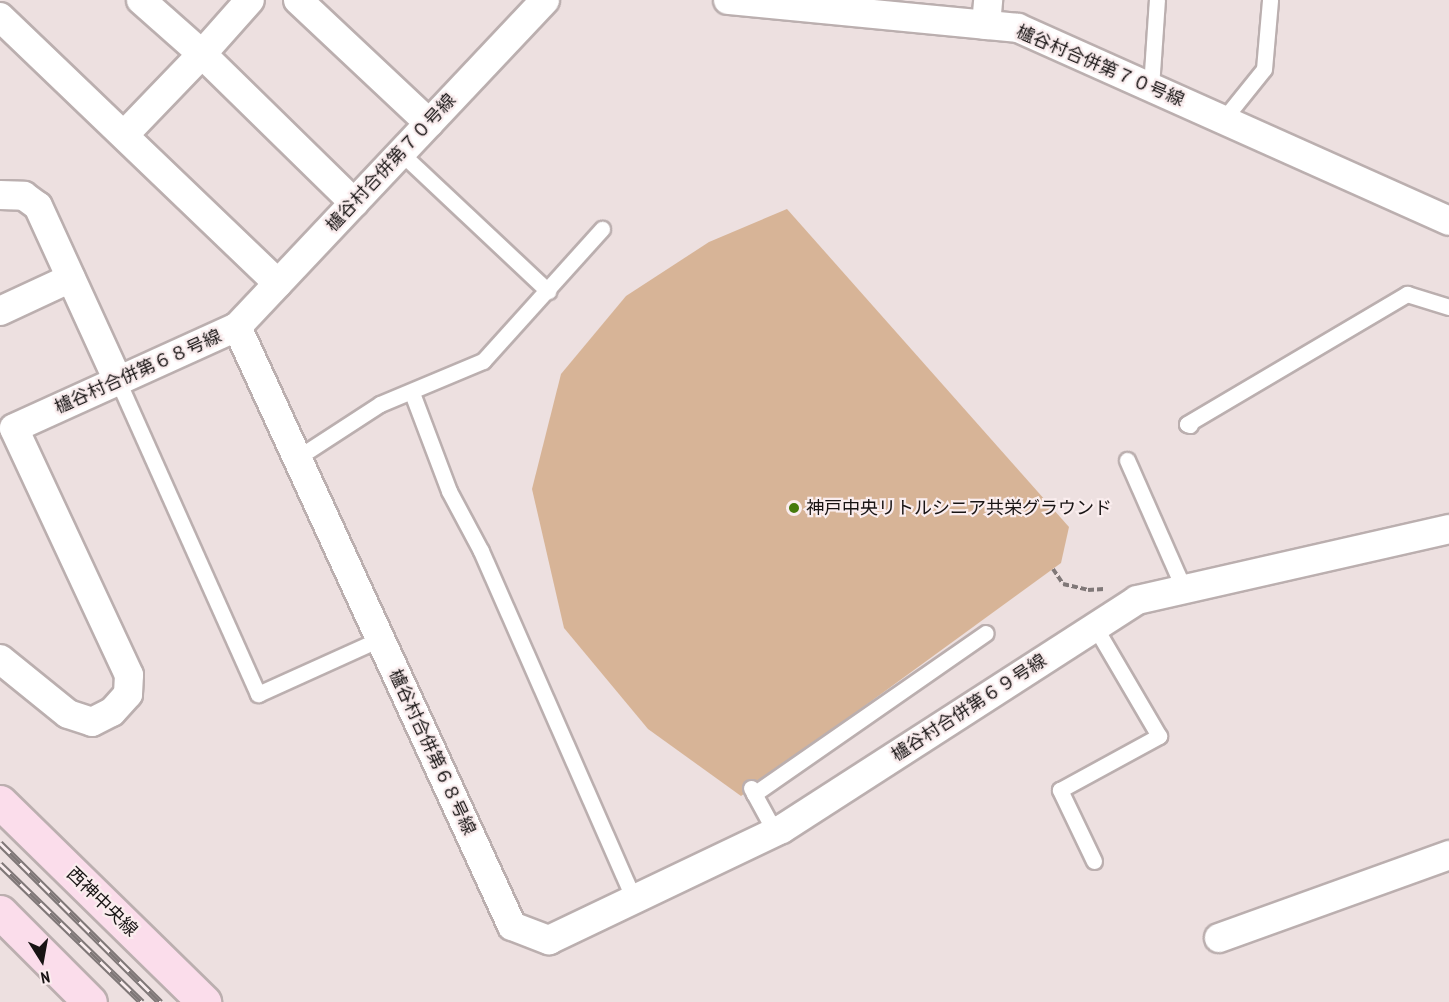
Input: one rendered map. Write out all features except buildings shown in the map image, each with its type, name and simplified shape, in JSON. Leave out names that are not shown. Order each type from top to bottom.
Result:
[{"type":"street","points":[[141,0],[202,54],[354,203]]},
{"type":"street","points":[[125,134],[250,0]]},
{"type":"street","points":[[298,0],[429,123]]},
{"type":"street","name":"櫨谷村合併第７０号線","points":[[237,327],[545,0]]},
{"type":"street","name":"櫨谷村合併第７０号線","points":[[728,0],[987,13],[1449,220]]},
{"type":"street","points":[[0,17],[125,134],[278,284]]},
{"type":"street","points":[[0,195],[24,196],[38,206],[118,381]]},
{"type":"street","points":[[0,310],[71,278]]},
{"type":"street","name":"櫨谷村合併第６８号線","points":[[0,659],[68,714],[92,722],[112,712],[129,694],[129,675],[14,428],[237,327],[512,926]]},
{"type":"street","name":"櫨谷村合併第６９号線","points":[[512,926],[549,939],[775,832],[1137,600],[1449,529]]},
{"type":"street","name":"西神中央線","points":[[0,802],[204,1002]]},
{"type":"street","points":[[1219,938],[1449,855]]},
{"type":"street","points":[[0,912],[90,1002]]},
{"type":"lane","points":[[1151,87],[1157,0]]},
{"type":"lane","points":[[1223,120],[1264,69],[1272,2]]},
{"type":"lane","points":[[401,153],[548,291]]},
{"type":"lane","points":[[297,458],[380,404],[412,393],[483,361],[602,229]]},
{"type":"lane","points":[[1190,425],[1187,424],[1407,294],[1449,307]]},
{"type":"lane","points":[[118,381],[258,694],[380,639]]},
{"type":"lane","points":[[412,393],[449,491],[481,551],[634,899]]},
{"type":"lane","points":[[1127,460],[1184,589]]},
{"type":"lane","points":[[1094,861],[1060,790],[1159,736],[1107,619]]},
{"type":"lane","points":[[775,832],[753,791],[986,633]]},
{"type":"path","points":[[1053,569],[1063,584],[1088,590],[1105,588],[1107,619]]},
{"type":"shaded area","name":"神戸中央リトルシニア共栄グラウンド","points":[[787,209],[1069,527],[1061,563],[741,796],[648,729],[564,628],[532,489],[561,374],[626,296],[709,242]]},
{"type":"railway","points":[[0,843],[160,1002]]},
{"type":"railway","points":[[0,864],[142,1002]]},
{"type":"place","name":"神戸中央リトルシニア共栄グラウンド","points":[[794,508]]}]
